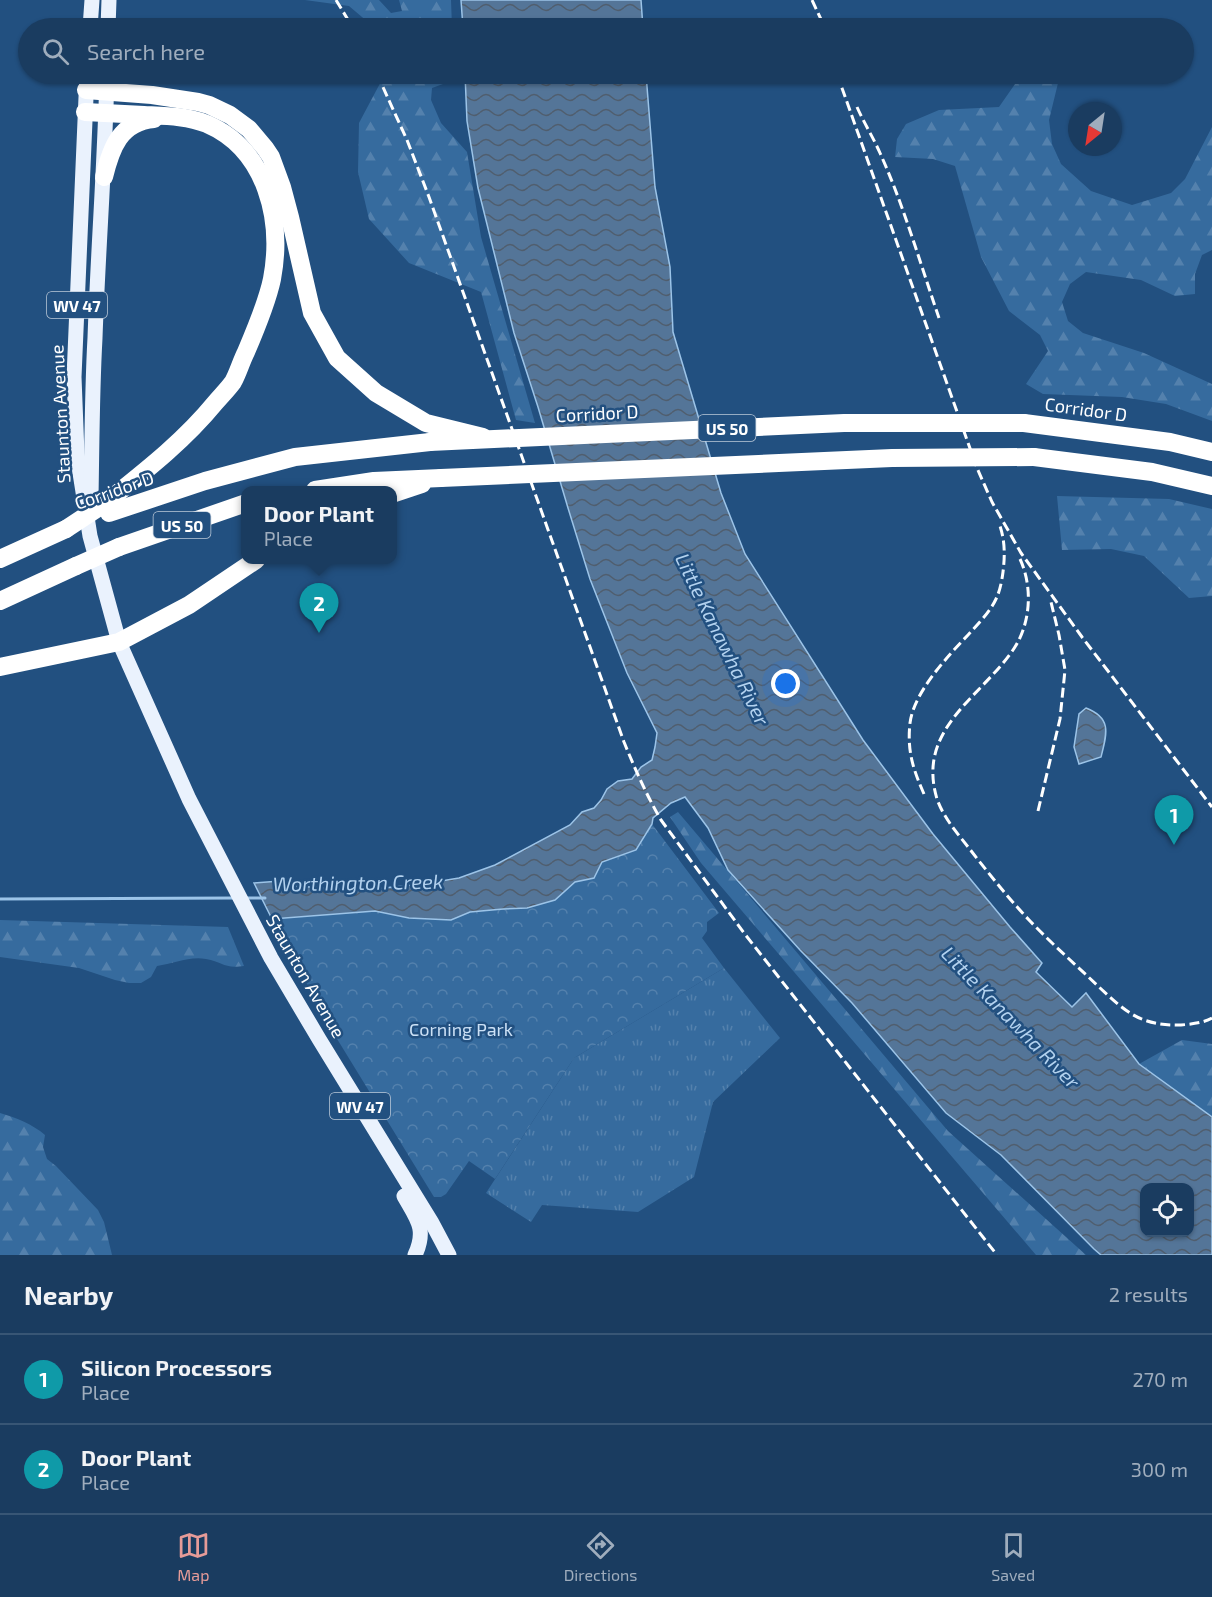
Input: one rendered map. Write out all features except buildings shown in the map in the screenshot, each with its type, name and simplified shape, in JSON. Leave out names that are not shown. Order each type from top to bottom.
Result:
[{"type":"highway","points":[[116,84],[198,102],[220,110],[249,129],[271,157],[290,217],[312,313],[337,358],[376,393],[426,423],[490,439]]},
{"type":"highway","points":[[85,112],[173,116],[192,119],[222,132],[248,153],[256,167],[270,198],[276,240],[272,280],[255,331],[232,382],[198,423],[107,508]]},
{"type":"highway","points":[[104,177],[110,155],[117,140],[124,132],[134,124],[147,119],[173,116]]},
{"type":"highway","name":"Corridor D","points":[[0,559],[107,508],[205,481],[294,457],[430,442],[844,423],[1024,423],[1170,442],[1212,452]]},
{"type":"highway","name":"US 50","points":[[341,486],[374,481],[892,458],[1034,457],[1152,472],[1212,486]]},
{"type":"highway","points":[[397,493],[441,478]]},
{"type":"highway","name":"US 50","points":[[0,601],[119,547],[241,505]]},
{"type":"highway","points":[[0,668],[119,642],[189,605],[250,564]]},
{"type":"main road","points":[[91,18],[92,0]]},
{"type":"main road","points":[[108,18],[109,0]]},
{"type":"main road","name":"Staunton Avenue","points":[[87,84],[74,377],[77,454],[90,536],[119,642],[189,799],[271,958],[446,1249]]},
{"type":"main road","name":"Staunton Avenue","points":[[90,536],[94,347],[107,84]]},
{"type":"main road","points":[[374,1128],[382,1157],[420,1226],[421,1236],[415,1254],[446,1249]]},
{"type":"green space","points":[[305,0],[379,0],[391,13],[402,11],[399,0],[451,0],[452,18],[363,18],[349,6]]},
{"type":"green space","points":[[380,84],[443,84],[432,88],[431,100],[441,123],[467,152],[481,237],[535,423],[516,420],[481,292],[409,263],[369,219],[358,172],[359,123]]},
{"type":"green space","points":[[1015,84],[1058,84],[1049,120],[1052,144],[1061,164],[1091,191],[1132,205],[1171,193],[1185,179],[1212,127],[1212,250],[1202,255],[1195,274],[1195,294],[1175,296],[1141,280],[1086,272],[1070,284],[1062,302],[1068,321],[1083,333],[1144,353],[1212,384],[1212,421],[1166,404],[1122,397],[1043,394],[1026,384],[1048,351],[1040,335],[1009,311],[981,257],[955,166],[933,159],[895,157],[897,139],[906,124],[939,110],[999,107]]},
{"type":"green space","points":[[1057,496],[1169,499],[1212,509],[1212,596],[1189,598],[1144,556],[1111,549],[1062,550]]},
{"type":"green space","points":[[678,812],[948,1131],[1086,1255],[1036,1255],[701,863],[670,817]]},
{"type":"green space","name":"Corning Park","points":[[652,824],[719,913],[707,922],[707,931],[702,938],[724,968],[574,1058],[495,1179],[469,1161],[446,1194],[434,1197],[331,1029],[272,919],[375,911],[409,918],[451,920],[470,912],[527,908],[555,900],[575,882],[594,878],[602,862],[636,850]]},
{"type":"green space","points":[[0,920],[228,927],[244,966],[228,966],[200,958],[187,959],[157,966],[151,977],[141,983],[129,983],[79,968],[0,957]]},
{"type":"green space","points":[[724,968],[780,1038],[713,1102],[694,1177],[638,1212],[542,1205],[531,1222],[486,1193],[574,1058]]},
{"type":"green space","points":[[1182,1040],[1212,1044],[1212,1117],[1139,1064]]},
{"type":"green space","points":[[0,1113],[24,1122],[45,1135],[43,1147],[47,1159],[98,1210],[104,1222],[112,1255],[0,1255]]},
{"type":"water","points":[[461,0],[641,0],[642,18],[462,18]]},
{"type":"water","name":"Little Kanawha River","points":[[465,84],[647,84],[655,187],[670,267],[673,332],[721,493],[745,554],[863,740],[933,834],[1042,963],[1036,972],[1072,1007],[1086,993],[1139,1064],[1212,1117],[1212,1255],[1101,1255],[1094,1249],[1001,1155],[946,1113],[852,1003],[800,950],[728,870],[708,828],[685,797],[671,803],[653,818],[652,824],[636,850],[602,862],[594,878],[575,882],[555,900],[527,908],[470,912],[451,920],[409,918],[375,911],[272,919],[254,883],[280,881],[295,886],[339,889],[383,888],[459,878],[495,865],[570,825],[582,812],[594,808],[607,789],[618,781],[632,779],[641,767],[652,760],[657,733],[627,673],[590,579],[514,333],[478,188],[467,121]]},
{"type":"water","points":[[1086,708],[1100,716],[1106,727],[1106,734],[1101,757],[1079,764],[1074,747],[1079,714]]},
{"type":"waterway","name":"Worthington Creek","points":[[0,899],[235,898]]},
{"type":"waterway","name":"Worthington Creek","points":[[245,898],[265,898]]},
{"type":"railway","points":[[336,0],[347,18]]},
{"type":"railway","points":[[812,0],[820,18]]},
{"type":"railway","points":[[382,84],[429,197],[624,742],[650,801],[661,820],[744,933],[997,1255]]},
{"type":"railway","points":[[841,84],[977,468],[992,502],[1021,553],[1212,807]]},
{"type":"railway","points":[[857,107],[897,193],[939,318]]},
{"type":"railway","points":[[924,794],[910,751],[909,733],[913,711],[933,676],[984,618],[999,593],[1004,560],[1004,543],[1000,526]]},
{"type":"railway","points":[[1020,559],[1028,593],[1024,629],[1013,650],[955,716],[943,734],[935,753],[933,774],[937,799],[957,833],[1022,913],[1118,1004],[1135,1016],[1167,1025],[1201,1022],[1212,1018]]},
{"type":"railway","points":[[1038,811],[1060,719],[1065,670],[1051,602]]},
{"type":"place","name":"Door Plant","points":[[319,633]]},
{"type":"place","name":"Silicon Processors","points":[[1174,845]]}]
